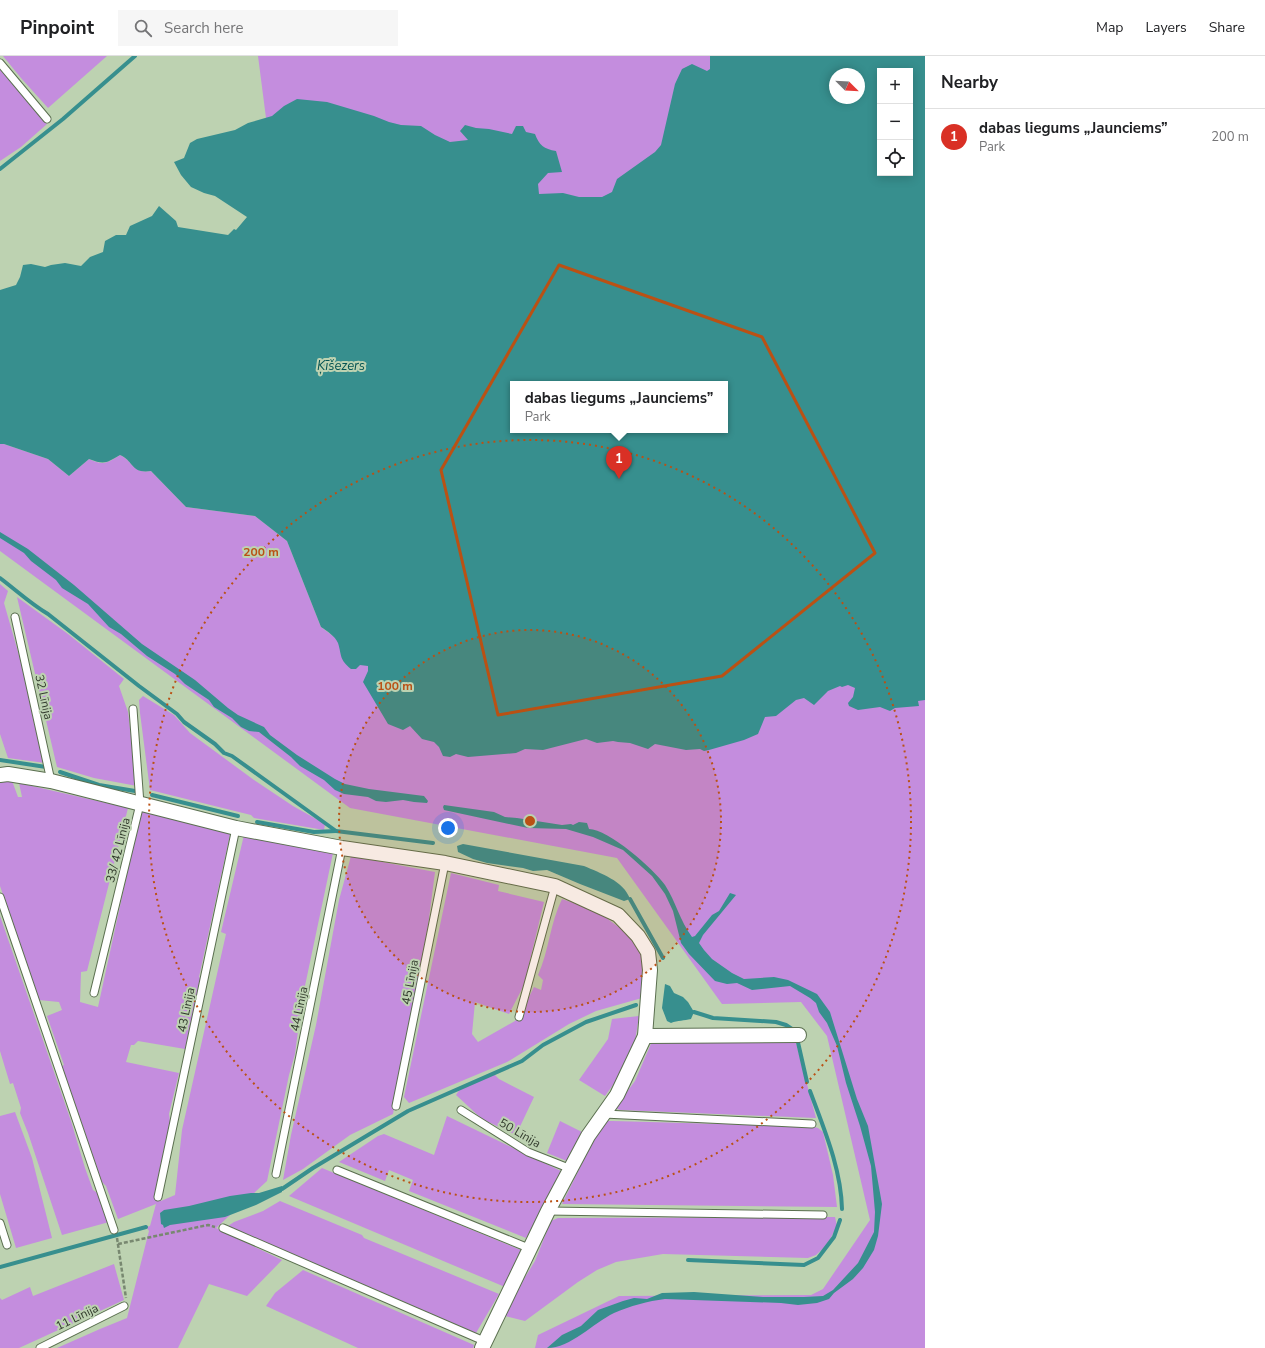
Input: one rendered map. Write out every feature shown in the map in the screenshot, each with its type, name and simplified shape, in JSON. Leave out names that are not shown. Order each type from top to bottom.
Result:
[{"type":"street","points":[[0,775],[8,774],[51,782],[236,828],[342,848],[445,863],[555,886],[618,915],[638,936],[648,952],[650,970],[645,1036],[617,1095],[588,1136],[548,1211],[531,1249],[483,1345]]},
{"type":"street","points":[[645,1036],[799,1035]]},
{"type":"lane","points":[[0,63],[47,119]]},
{"type":"lane","name":"32 Līnija","points":[[15,617],[51,782]]},
{"type":"lane","name":"33/ 42 Līnija","points":[[94,993],[140,804],[133,709]]},
{"type":"lane","name":"43 Līnija","points":[[158,1196],[236,828]]},
{"type":"lane","name":"44 Līnija","points":[[276,1174],[342,848]]},
{"type":"lane","name":"45 Līnija","points":[[396,1106],[445,863]]},
{"type":"lane","points":[[518,1017],[555,886]]},
{"type":"lane","points":[[0,897],[114,1230]]},
{"type":"lane","name":"50 Līnija","points":[[461,1110],[528,1152],[571,1169]]},
{"type":"lane","points":[[604,1114],[812,1124]]},
{"type":"lane","points":[[337,1170],[531,1249]]},
{"type":"lane","points":[[548,1211],[823,1215]]},
{"type":"lane","points":[[0,1223],[7,1244]]},
{"type":"lane","points":[[223,1228],[483,1345]]},
{"type":"lane","name":"11 Līnija","points":[[40,1348],[124,1306]]},
{"type":"path","points":[[118,1244],[208,1225],[223,1228]]},
{"type":"path","points":[[117,1239],[126,1300],[124,1306]]},
{"type":"highlighted area","points":[[559,265],[762,337],[875,553],[722,676],[498,715],[441,470]]},
{"type":"shaded area","points":[[3,56],[107,56],[48,108]]},
{"type":"shaded area","name":"Ķīšezers","points":[[258,56],[925,56],[925,1348],[535,1348],[538,1335],[619,1296],[811,1295],[823,1289],[870,1220],[827,1036],[801,1002],[722,1004],[617,858],[350,808],[0,551],[0,444],[48,459],[69,476],[89,459],[105,463],[120,455],[140,471],[151,471],[186,507],[255,516],[287,541],[321,627],[333,636]]},
{"type":"shaded area","points":[[0,69],[47,124],[21,147],[0,161]]},
{"type":"shaded area","points":[[0,584],[8,591],[4,603],[26,680],[45,763],[8,758],[0,734]]},
{"type":"shaded area","points":[[17,597],[68,634],[124,679],[119,686],[128,712],[137,786],[94,778],[57,767]]},
{"type":"shaded area","points":[[143,696],[174,715],[190,733],[254,780],[293,806],[325,824],[324,830],[254,818],[251,815],[150,790],[139,700]]},
{"type":"shaded area","points":[[0,778],[11,778],[18,797],[22,797],[19,783],[128,808],[87,971],[81,972],[80,1002],[98,1007],[141,810],[231,830],[199,977],[201,979],[185,1049],[138,1041],[134,1045],[131,1045],[126,1062],[179,1073],[169,1114],[171,1128],[161,1201],[175,1195],[182,1130],[226,934],[221,932],[244,835],[333,853],[302,1000],[295,1054],[289,1075],[267,1181],[216,1228],[282,1260],[247,1296],[209,1284],[178,1348],[57,1348],[127,1318],[149,1231],[146,1227],[150,1226],[156,1204],[118,1219],[106,1186],[102,1182],[62,1066],[64,1065],[47,1016],[62,1010],[59,1002],[39,1000],[0,886]]},
{"type":"shaded area","points":[[351,856],[435,872],[428,926],[393,1114],[350,1135],[303,1169],[283,1180],[291,1135],[316,1025],[339,900]]},
{"type":"shaded area","points":[[451,873],[499,885],[498,891],[544,902],[524,985],[509,1014],[475,1002],[472,1034],[478,1042],[515,1021],[534,987],[541,990],[543,980],[538,975],[562,899],[597,911],[636,940],[644,961],[642,998],[596,1011],[569,1024],[507,1062],[409,1103],[404,1097]]},
{"type":"shaded area","points":[[0,916],[71,1121],[85,1168],[93,1190],[99,1194],[109,1222],[62,1235],[20,1113],[21,1108],[13,1083],[10,1084],[0,1051]]},
{"type":"shaded area","points":[[639,1016],[633,1054],[628,1064],[605,1096],[579,1080],[608,1039],[612,1019]]},
{"type":"shaded area","points":[[653,1039],[795,1039],[816,1118],[620,1110],[615,1108],[635,1081]]},
{"type":"shaded area","points":[[494,1074],[499,1079],[534,1097],[516,1135],[482,1119],[456,1095],[460,1089]]},
{"type":"shaded area","points":[[15,1112],[32,1158],[52,1238],[16,1248],[0,1194],[0,1116]]},
{"type":"shaded area","points":[[447,1116],[563,1172],[526,1238],[409,1191],[413,1180],[389,1170],[385,1181],[339,1162],[378,1136],[384,1134],[434,1155]]},
{"type":"shaded area","points":[[560,1121],[582,1132],[567,1161],[547,1153]]},
{"type":"shaded area","points":[[607,1121],[818,1128],[823,1132],[833,1175],[837,1207],[562,1204],[600,1127]]},
{"type":"shaded area","points":[[322,1168],[521,1250],[505,1287],[289,1196]]},
{"type":"shaded area","points":[[280,1201],[362,1235],[364,1238],[499,1294],[476,1333],[228,1226],[234,1222],[263,1211]]},
{"type":"shaded area","points":[[835,1217],[837,1226],[827,1245],[816,1255],[808,1258],[663,1254],[616,1262],[597,1270],[578,1282],[525,1321],[505,1316],[535,1261],[551,1221],[558,1218]]},
{"type":"shaded area","points":[[114,1264],[124,1300],[19,1348],[0,1348],[0,1298],[2,1300],[30,1287],[33,1296]]},
{"type":"shaded area","points":[[303,1270],[474,1345],[473,1348],[358,1348],[266,1306],[275,1293]]},
{"type":"water","name":"Ķīšezers","points":[[710,56],[925,56],[925,700],[918,701],[919,706],[895,708],[890,711],[880,707],[858,710],[849,706],[848,703],[853,697],[855,688],[848,685],[842,687],[840,686],[828,691],[814,705],[804,698],[796,700],[776,716],[765,717],[758,734],[744,740],[704,751],[700,749],[686,750],[655,744],[648,749],[630,743],[613,741],[597,743],[586,739],[543,750],[525,749],[516,753],[468,757],[456,754],[450,757],[443,756],[439,747],[434,742],[422,739],[410,726],[403,730],[388,724],[363,682],[368,671],[368,666],[360,665],[356,669],[351,669],[344,663],[337,640],[321,627],[287,541],[255,516],[186,507],[151,471],[140,471],[136,469],[128,460],[120,455],[105,462],[89,459],[69,476],[48,459],[0,444],[0,290],[16,285],[23,265],[31,264],[45,267],[65,263],[81,266],[90,257],[103,252],[105,241],[116,235],[126,235],[130,226],[152,216],[159,206],[176,221],[178,227],[228,235],[234,229],[236,230],[247,217],[215,196],[191,187],[181,175],[174,162],[184,158],[190,143],[197,139],[235,130],[248,123],[272,116],[284,106],[297,99],[327,102],[389,122],[401,125],[421,126],[450,142],[468,140],[460,131],[465,125],[512,134],[516,126],[523,126],[526,132],[535,134],[542,146],[556,151],[562,172],[548,173],[538,184],[539,194],[563,193],[579,197],[602,197],[612,192],[617,179],[655,152],[661,145],[675,84],[682,69],[692,64],[707,71],[710,69]]},
{"type":"water","points":[[0,532],[28,549],[74,585],[142,644],[195,680],[238,715],[264,727],[270,735],[297,755],[345,784],[369,789],[424,796],[428,801],[427,803],[403,800],[386,802],[376,801],[368,797],[344,794],[335,790],[324,780],[300,766],[259,732],[249,731],[241,727],[232,718],[214,707],[209,700],[185,684],[175,674],[147,656],[121,634],[109,627],[88,604],[62,588],[56,580],[31,561],[24,553],[0,538]]},
{"type":"water","points":[[444,805],[494,812],[505,817],[562,825],[573,825],[579,822],[587,823],[589,829],[607,836],[630,851],[659,878],[669,891],[684,925],[692,937],[695,936],[712,915],[719,911],[730,893],[736,895],[703,935],[699,943],[704,950],[712,959],[732,973],[744,979],[774,977],[788,980],[817,994],[830,1012],[857,1099],[868,1126],[882,1204],[878,1236],[874,1250],[863,1268],[853,1279],[834,1293],[829,1299],[817,1303],[798,1305],[781,1303],[659,1300],[639,1304],[614,1313],[573,1340],[556,1347],[547,1348],[562,1335],[581,1326],[598,1310],[634,1298],[647,1299],[662,1293],[694,1292],[763,1297],[823,1296],[833,1290],[858,1263],[874,1232],[875,1212],[871,1166],[846,1083],[837,1046],[827,1023],[819,1012],[816,1003],[790,986],[752,990],[737,983],[727,984],[715,981],[689,954],[681,943],[673,911],[665,894],[652,876],[623,850],[593,837],[566,829],[528,828],[444,810]]},
{"type":"water","points":[[463,844],[584,866],[617,882],[623,887],[630,899],[624,901],[547,870],[533,871],[473,859],[458,852],[457,846]]},
{"type":"water","points":[[665,984],[670,986],[674,993],[683,997],[688,1002],[694,1012],[691,1019],[671,1023],[667,1021],[662,1008]]},
{"type":"water","points":[[282,1186],[282,1192],[256,1205],[225,1217],[170,1225],[164,1228],[161,1224],[160,1213],[164,1210],[189,1206],[230,1196],[259,1193]]},
{"type":"waterway","points":[[0,169],[63,119],[135,56]]},
{"type":"waterway","points":[[0,578],[177,714],[184,722],[215,744],[224,753],[232,756],[336,831],[433,843]]},
{"type":"waterway","points":[[0,760],[46,767]]},
{"type":"waterway","points":[[60,772],[99,785],[135,791]]},
{"type":"waterway","points":[[152,795],[238,816]]},
{"type":"waterway","points":[[257,822],[314,832],[336,831]]},
{"type":"waterway","points":[[630,899],[663,958]]},
{"type":"waterway","points":[[282,1189],[313,1168],[408,1111],[522,1061],[543,1045],[586,1022],[636,1005]]},
{"type":"waterway","points":[[694,1012],[713,1018],[776,1022],[786,1025],[795,1031]]},
{"type":"waterway","points":[[797,1038],[807,1082]]},
{"type":"waterway","points":[[810,1091],[831,1149],[839,1179],[842,1209]]},
{"type":"waterway","points":[[688,1260],[804,1265],[818,1258],[834,1237],[840,1220]]},
{"type":"waterway","points":[[0,1267],[146,1227]]},
{"type":"place","name":"dabas liegums „Jaunciems”","points":[[619,479]]}]
